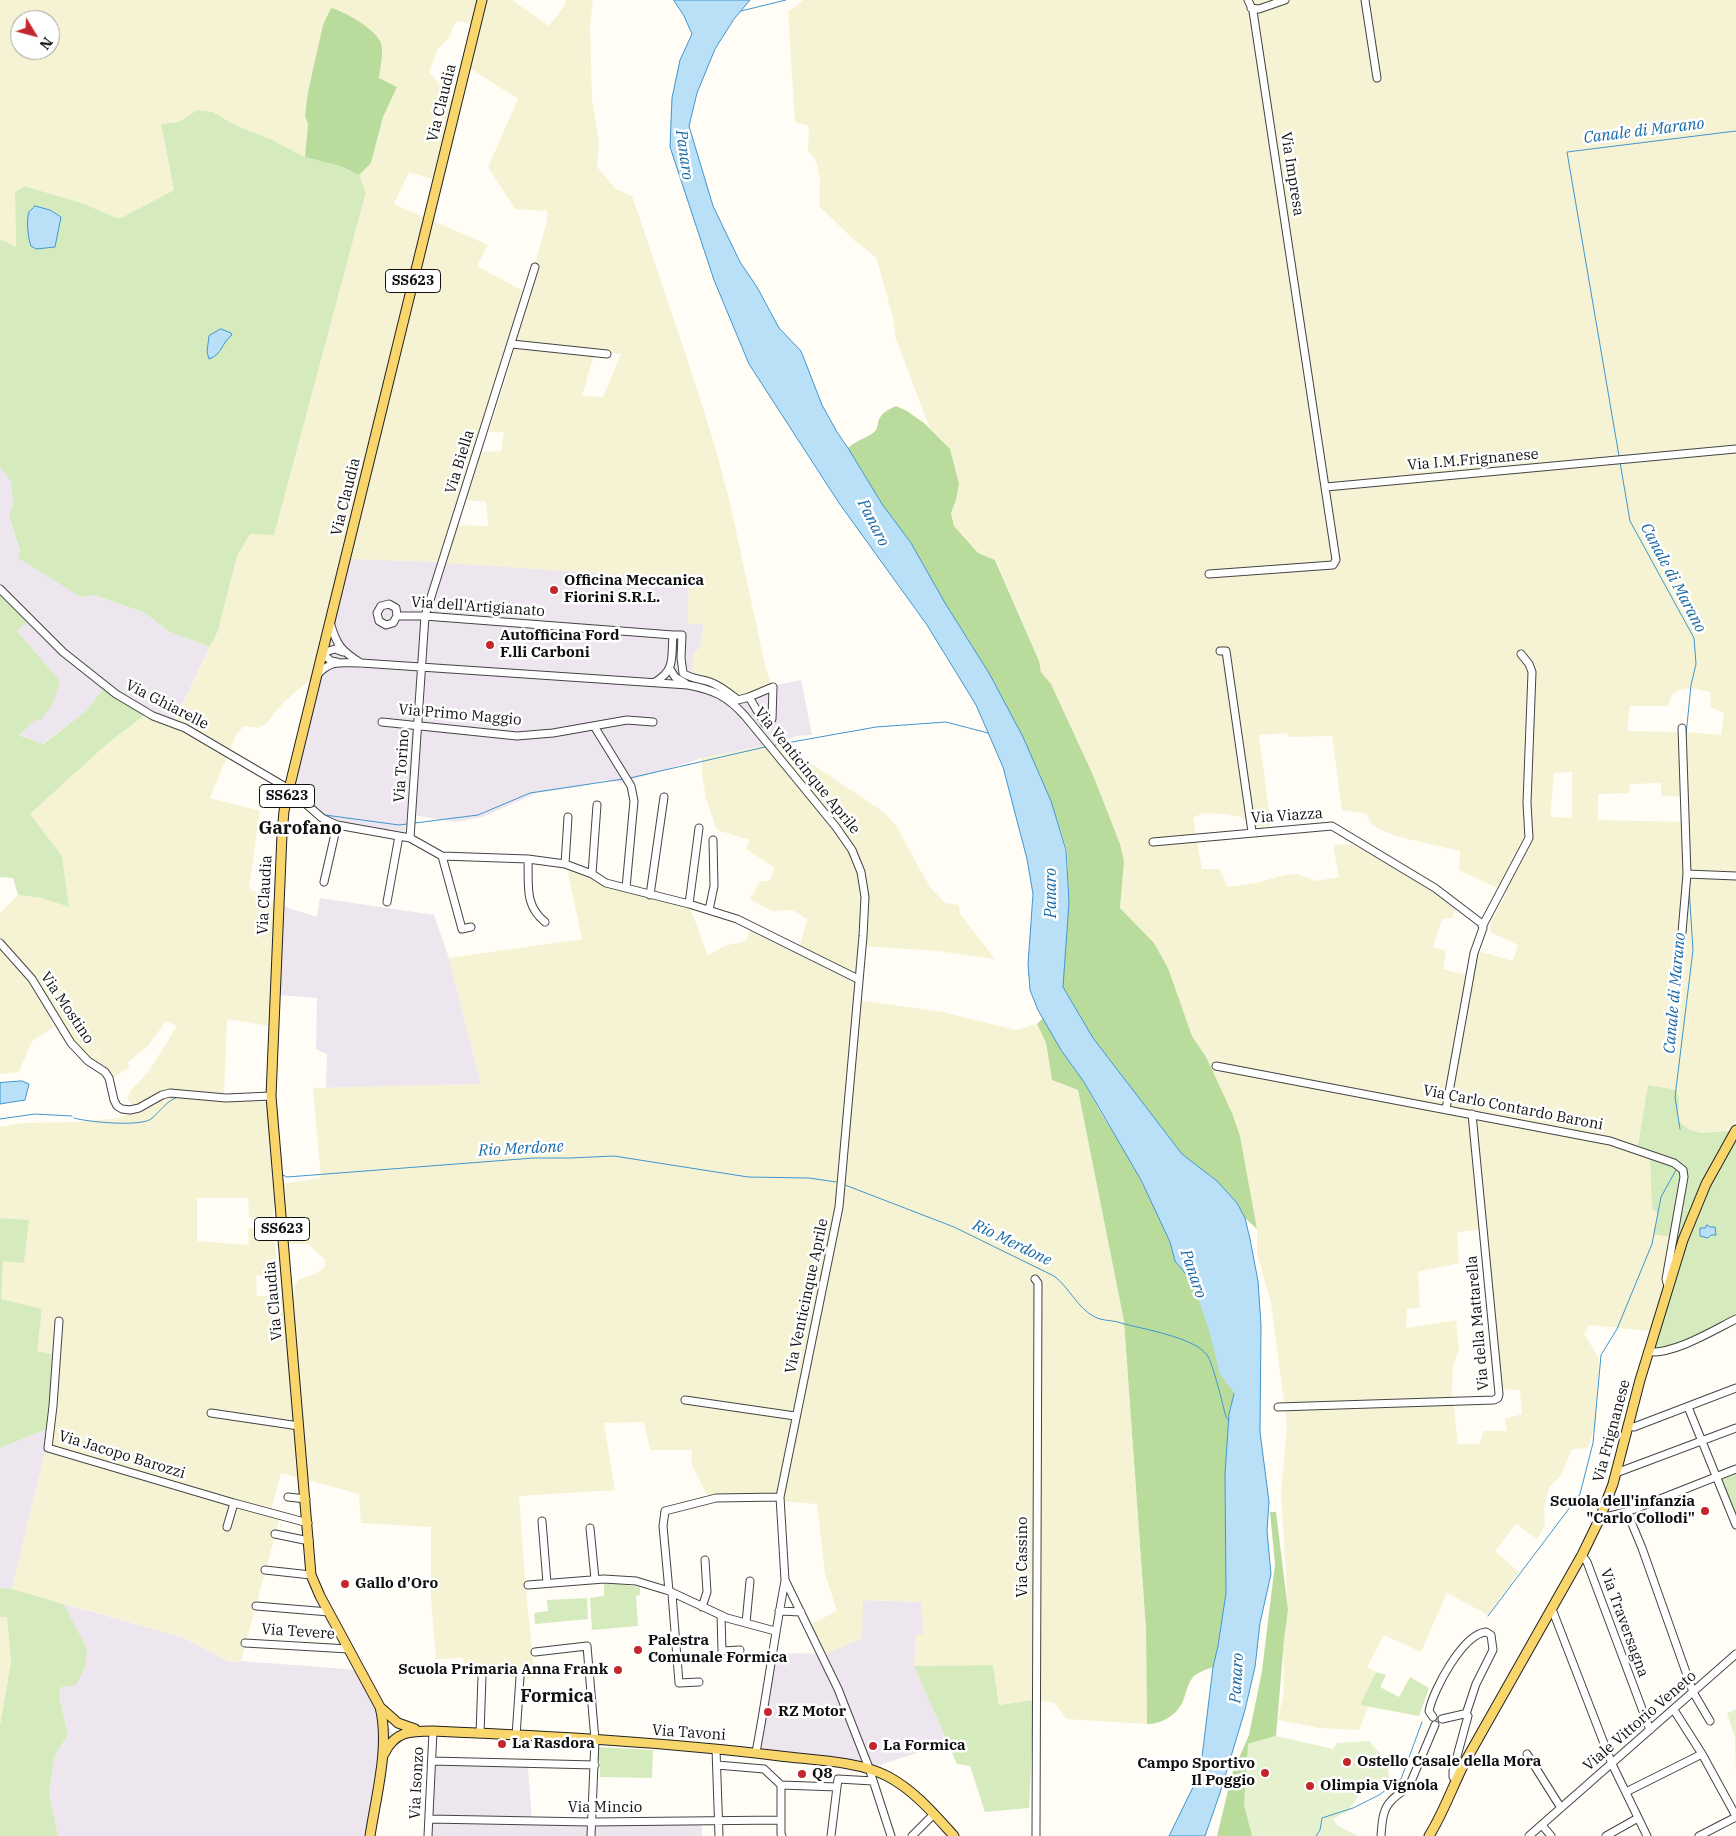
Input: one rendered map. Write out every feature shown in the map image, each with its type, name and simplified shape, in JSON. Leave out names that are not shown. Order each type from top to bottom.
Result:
[{"type":"main road","name":"Via Claudia","points":[[381,1762],[386,1748],[396,1737],[315,1586],[312,1575],[271,1096],[282,834],[284,811],[289,790],[482,0]]},
{"type":"main road","name":"Via Frignanese","points":[[1429,1836],[1445,1808],[1456,1780],[1536,1634],[1582,1555],[1600,1518],[1616,1473],[1648,1352],[1683,1240],[1715,1166],[1736,1130]]},
{"type":"main road","name":"Via Claudia","points":[[370,1836],[386,1719]]},
{"type":"main road","points":[[386,1719],[422,1731]]},
{"type":"main road","name":"Via Tavoni","points":[[396,1737],[410,1731],[433,1731],[595,1740],[759,1753],[869,1768],[887,1775],[906,1787],[954,1836]]},
{"type":"street","name":"Via Impresa","points":[[1248,0],[1251,8],[1326,487]]},
{"type":"street","points":[[1251,8],[1259,9],[1285,0]]},
{"type":"street","points":[[1365,0],[1377,78]]},
{"type":"street","name":"Via Biella","points":[[423,667],[425,616],[535,266]]},
{"type":"street","points":[[512,344],[607,354]]},
{"type":"street","name":"Via I.M.Frignanese","points":[[1326,487],[1736,449]]},
{"type":"street","points":[[1209,574],[1333,565],[1336,560],[1326,487]]},
{"type":"street","name":"Via Ghiarelle","points":[[0,589],[62,652],[116,694],[153,716],[186,728],[289,790]]},
{"type":"street","name":"Via dell'Artigianato","points":[[397,616],[425,616],[673,634]]},
{"type":"street","points":[[330,621],[339,646],[362,663]]},
{"type":"street","points":[[654,682],[664,677],[670,669],[673,634],[682,636],[681,658],[683,673],[689,677],[711,682],[738,700],[773,687],[772,719],[765,724],[749,697]]},
{"type":"street","points":[[322,653],[335,649],[346,652]]},
{"type":"street","points":[[1220,651],[1226,651],[1252,832]]},
{"type":"street","points":[[322,653],[331,661],[340,662]]},
{"type":"street","points":[[1446,1109],[1474,953],[1483,925],[1529,838],[1527,809],[1532,672],[1530,664],[1521,654]]},
{"type":"street","points":[[317,675],[326,666],[340,662]]},
{"type":"street","name":"Via Venticinque Aprile","points":[[340,662],[654,682],[709,689],[732,702],[745,716],[836,826],[852,850],[861,872],[865,897],[839,1207],[780,1497],[785,1580],[838,1689],[869,1768],[891,1836]]},
{"type":"street","name":"Via Torino","points":[[410,838],[423,667]]},
{"type":"street","points":[[670,669],[675,677],[688,685]]},
{"type":"street","name":"Via Primo Maggio","points":[[382,722],[517,736],[553,733],[627,720],[654,722]]},
{"type":"street","points":[[594,726],[631,786],[634,801],[626,888]]},
{"type":"street","points":[[1681,944],[1689,874],[1682,728]]},
{"type":"street","points":[[289,790],[322,818],[337,825],[410,838],[442,856],[528,860],[565,864],[592,874],[606,882],[709,910],[771,935],[858,980]]},
{"type":"street","points":[[650,895],[664,797]]},
{"type":"street","points":[[592,874],[596,805]]},
{"type":"street","points":[[565,864],[568,817]]},
{"type":"street","points":[[324,882],[337,825]]},
{"type":"street","name":"Via Viazza","points":[[1153,842],[1332,826],[1435,888],[1483,925]]},
{"type":"street","points":[[689,904],[699,828]]},
{"type":"street","points":[[387,902],[399,836]]},
{"type":"street","points":[[709,910],[714,886],[713,840]]},
{"type":"street","points":[[442,856],[462,929],[471,927]]},
{"type":"street","points":[[528,860],[530,903],[536,915],[545,922]]},
{"type":"street","points":[[1689,874],[1736,876]]},
{"type":"street","name":"Via Mostino","points":[[0,943],[32,979],[71,1043],[88,1061],[105,1072],[109,1078],[114,1100],[117,1106],[122,1109],[139,1108],[170,1093],[226,1098],[271,1096]]},
{"type":"street","name":"Via Carlo Contardo Baroni","points":[[1216,1066],[1610,1141],[1668,1160],[1680,1167],[1684,1172],[1666,1279],[1669,1288]]},
{"type":"street","name":"Via della Mattarella","points":[[1278,1407],[1494,1400],[1498,1398],[1472,1114]]},
{"type":"street","name":"Via Cassino","points":[[1035,1278],[1038,1283],[1036,1836]]},
{"type":"street","points":[[1648,1352],[1656,1352],[1678,1346],[1736,1319]]},
{"type":"street","name":"Via Jacopo Barozzi","points":[[59,1321],[48,1448],[308,1523]]},
{"type":"street","points":[[1628,1426],[1634,1427],[1736,1388]]},
{"type":"street","points":[[685,1400],[796,1416]]},
{"type":"street","points":[[1688,1407],[1736,1525]]},
{"type":"street","points":[[212,1412],[299,1426]]},
{"type":"street","points":[[1616,1473],[1736,1428]]},
{"type":"street","points":[[1600,1518],[1627,1512],[1736,1468]]},
{"type":"street","points":[[288,1497],[306,1499]]},
{"type":"street","points":[[700,1682],[679,1683],[663,1526],[665,1511],[716,1498],[780,1497]]},
{"type":"street","points":[[228,1527],[234,1503]]},
{"type":"street","points":[[1627,1512],[1642,1548],[1693,1692],[1710,1721]]},
{"type":"street","points":[[542,1521],[547,1583]]},
{"type":"street","points":[[590,1528],[595,1579]]},
{"type":"street","points":[[275,1534],[309,1541]]},
{"type":"street","name":"Via Traversagna","points":[[1582,1555],[1587,1562],[1650,1730]]},
{"type":"street","points":[[702,1607],[707,1592],[705,1560]]},
{"type":"street","points":[[265,1570],[312,1575]]},
{"type":"street","points":[[528,1585],[595,1579],[636,1580],[721,1615],[775,1631]]},
{"type":"street","points":[[785,1580],[775,1631],[764,1712],[759,1753],[761,1763],[764,1769],[781,1785],[837,1787]]},
{"type":"street","points":[[746,1623],[750,1581]]},
{"type":"street","points":[[256,1606],[329,1612]]},
{"type":"street","points":[[1552,1609],[1612,1764],[1647,1836]]},
{"type":"street","points":[[779,1611],[801,1612]]},
{"type":"street","points":[[721,1615],[722,1651],[740,1650]]},
{"type":"street","points":[[1456,1780],[1453,1777],[1453,1771],[1468,1721],[1466,1714],[1476,1684],[1493,1650],[1493,1642],[1490,1635],[1486,1632],[1475,1636],[1453,1660],[1440,1682],[1429,1711],[1434,1721],[1440,1724],[1442,1719],[1447,1717],[1466,1714]]},
{"type":"street","name":"Via Tevere","points":[[245,1642],[349,1649]]},
{"type":"street","points":[[535,1652],[587,1646],[595,1740],[591,1836]]},
{"type":"street","name":"Viale Vittorio Veneto","points":[[1529,1836],[1736,1654]]},
{"type":"street","points":[[480,1734],[482,1676]]},
{"type":"street","points":[[516,1736],[520,1676]]},
{"type":"street","points":[[1674,1710],[1702,1754],[1736,1817],[1699,1836]]},
{"type":"street","points":[[1381,1836],[1383,1817],[1387,1806],[1410,1784],[1434,1721]]},
{"type":"street","name":"Via Isonzo","points":[[428,1836],[433,1731]]},
{"type":"street","points":[[716,1749],[719,1836]]},
{"type":"street","points":[[1527,1754],[1561,1808]]},
{"type":"street","points":[[1626,1792],[1702,1754]]},
{"type":"street","points":[[432,1761],[595,1765]]},
{"type":"street","points":[[717,1765],[764,1769]]},
{"type":"street","points":[[831,1836],[838,1779],[873,1780]]},
{"type":"street","points":[[781,1785],[782,1836]]},
{"type":"street","points":[[912,1836],[934,1814]]},
{"type":"street","points":[[1606,1836],[1638,1818]]},
{"type":"street","name":"Via Mincio","points":[[429,1819],[592,1822],[781,1820]]},
{"type":"street","points":[[1542,1825],[1551,1836]]},
{"type":"shaded area","points":[[0,0],[512,0],[549,26],[564,6],[566,0],[593,0],[590,25],[592,99],[599,142],[597,167],[616,189],[632,196],[686,355],[714,443],[730,503],[765,665],[772,686],[738,698],[717,681],[692,672],[693,654],[700,647],[704,625],[688,623],[689,579],[445,563],[457,525],[488,526],[486,502],[466,500],[481,452],[501,451],[504,432],[489,432],[515,348],[594,355],[582,396],[603,397],[621,354],[507,340],[439,562],[342,559],[331,595],[315,678],[306,683],[283,703],[266,724],[258,728],[244,726],[236,735],[210,798],[260,811],[249,888],[279,905],[276,1027],[227,1019],[224,1095],[269,1098],[280,1184],[321,1178],[313,1088],[481,1084],[449,958],[582,939],[567,868],[691,910],[708,956],[724,946],[746,941],[751,927],[799,948],[807,919],[792,910],[772,911],[750,899],[760,881],[769,881],[775,868],[746,849],[750,840],[717,830],[706,799],[702,774],[702,758],[783,742],[794,752],[885,813],[897,827],[931,888],[945,903],[959,905],[960,914],[995,959],[938,951],[861,946],[858,1000],[943,1012],[1016,1030],[1037,1024],[1046,1043],[1052,1080],[1078,1090],[1124,1321],[1146,1629],[1147,1724],[1066,1719],[1055,1703],[1034,1700],[999,1705],[993,1665],[914,1666],[916,1635],[924,1634],[921,1602],[863,1600],[862,1638],[826,1654],[809,1625],[837,1611],[825,1574],[817,1504],[768,1500],[709,1499],[691,1463],[692,1450],[650,1450],[644,1422],[604,1423],[615,1490],[519,1496],[535,1679],[465,1674],[463,1658],[436,1659],[431,1598],[431,1527],[361,1523],[359,1494],[281,1473],[270,1514],[280,1517],[241,1661],[230,1662],[182,1637],[12,1589],[46,1449],[57,1355],[37,1351],[0,1300],[3,1261],[29,1220],[0,1218],[0,1127],[22,1123],[75,1122],[120,1118],[137,1108],[127,1098],[131,1090],[149,1071],[177,1026],[166,1021],[148,1046],[127,1063],[130,1067],[111,1079],[103,1066],[92,1059],[106,1041],[89,1060],[36,990],[54,1027],[32,1041],[19,1072],[0,1074],[0,913],[18,895],[41,898],[69,907],[62,856],[30,814],[108,743],[145,715],[173,724],[218,631],[237,556],[250,534],[274,534],[366,192],[359,175],[371,163],[383,117],[397,87],[379,78],[382,53],[305,116],[308,124],[305,157],[270,139],[235,125],[213,112],[197,110],[179,122],[161,124],[174,190],[119,219],[82,203],[24,186],[15,192],[16,248],[0,240]],"holes":[[[456,21],[478,25],[468,67],[518,99],[488,167],[515,209],[547,211],[547,221],[525,292],[477,266],[488,245],[394,204],[409,172],[432,179],[453,100],[429,72],[438,49],[448,39]],[[279,1186],[288,1244],[308,1244],[325,1260],[325,1267],[315,1274],[298,1280],[294,1287],[293,1296],[257,1296],[256,1275],[278,1277],[274,1230],[248,1228],[249,1245],[197,1241],[197,1198],[248,1198],[249,1217],[272,1219]]]},
{"type":"shaded area","points":[[803,0],[1736,0],[1736,1120],[1729,1130],[1707,1133],[1691,1131],[1678,1120],[1679,1098],[1650,1159],[1652,1209],[1658,1213],[1671,1237],[1665,1277],[1650,1331],[1589,1325],[1584,1334],[1599,1358],[1596,1421],[1588,1448],[1572,1449],[1561,1476],[1549,1487],[1544,1509],[1545,1525],[1537,1539],[1516,1524],[1495,1551],[1519,1572],[1488,1615],[1447,1593],[1421,1652],[1384,1635],[1367,1667],[1376,1672],[1360,1705],[1368,1707],[1359,1730],[1319,1728],[1278,1720],[1284,1691],[1283,1641],[1287,1593],[1281,1491],[1287,1426],[1271,1303],[1257,1254],[1257,1229],[1240,1136],[1206,1057],[1192,1036],[1168,968],[1154,943],[1120,908],[1124,861],[1120,844],[1093,775],[1051,684],[1041,672],[1039,661],[996,560],[978,553],[954,526],[951,513],[956,500],[942,440],[931,432],[896,339],[893,318],[877,260],[819,206],[820,179],[816,161],[808,150],[809,126],[795,122],[788,12]],"holes":[[[1691,688],[1710,692],[1711,708],[1724,713],[1721,735],[1687,732],[1627,731],[1630,706],[1668,706],[1672,695],[1679,690]],[[1286,733],[1289,737],[1332,736],[1342,810],[1366,814],[1373,826],[1395,836],[1460,851],[1459,870],[1507,893],[1491,922],[1490,932],[1518,945],[1513,961],[1478,951],[1472,976],[1443,969],[1446,951],[1433,947],[1442,919],[1453,918],[1455,905],[1413,878],[1351,844],[1333,845],[1339,877],[1316,881],[1297,874],[1228,887],[1219,869],[1202,869],[1193,818],[1203,813],[1224,814],[1241,817],[1255,827],[1271,826],[1259,735]],[[1572,772],[1572,818],[1550,817],[1554,773]],[[1661,783],[1661,796],[1687,797],[1688,822],[1598,820],[1598,794],[1629,793],[1630,784]],[[1486,1229],[1502,1389],[1520,1390],[1522,1414],[1505,1419],[1507,1431],[1483,1431],[1480,1444],[1458,1444],[1452,1391],[1453,1366],[1459,1350],[1456,1320],[1406,1328],[1407,1309],[1420,1308],[1418,1272],[1459,1263],[1457,1232]]]},
{"type":"shaded area","points":[[0,467],[11,482],[13,504],[9,516],[20,552],[94,595],[143,612],[170,632],[210,647],[173,724],[140,713],[103,689],[86,711],[42,744],[18,734],[36,718],[60,681],[17,631],[27,622],[0,593]]},
{"type":"shaded area","points":[[342,558],[439,562],[689,579],[688,622],[704,624],[700,647],[692,672],[717,681],[728,689],[772,686],[801,680],[812,735],[796,736],[783,742],[702,758],[622,783],[604,780],[584,786],[537,793],[482,817],[456,822],[407,814],[404,839],[326,819],[290,792],[331,595]]},
{"type":"shaded area","points":[[320,898],[434,915],[449,958],[481,1084],[326,1088],[327,1054],[316,1049],[317,998],[278,995],[279,905],[317,917]]},
{"type":"shaded area","points":[[48,1429],[46,1449],[12,1589],[0,1588],[0,1448]]},
{"type":"shaded area","points":[[863,1600],[921,1602],[924,1634],[914,1666],[948,1743],[867,1769],[754,1754],[773,1653],[826,1654]]},
{"type":"shaded area","points":[[64,1604],[182,1637],[230,1662],[241,1661],[358,1670],[395,1738],[382,1775],[369,1836],[58,1836],[49,1792],[55,1755],[68,1735],[59,1696],[61,1687],[87,1650]]},
{"type":"shaded area","points":[[0,1617],[7,1617],[11,1662],[0,1725]]},
{"type":"shaded area","points":[[428,1765],[528,1767],[532,1823],[702,1824],[702,1836],[426,1836]]},
{"type":"green space","points":[[331,8],[344,13],[373,32],[381,43],[379,78],[397,87],[383,117],[371,163],[359,175],[340,166],[305,157],[308,124],[305,116],[308,92],[323,25]]},
{"type":"green space","points":[[197,110],[213,112],[235,125],[270,139],[305,157],[340,166],[359,175],[366,192],[274,535],[250,534],[237,556],[218,631],[210,647],[170,632],[143,612],[94,595],[81,597],[18,558],[20,551],[9,516],[13,504],[11,482],[0,467],[0,240],[16,247],[15,192],[24,186],[82,203],[119,219],[174,190],[161,124],[179,122]]},
{"type":"green space","points":[[896,406],[924,423],[950,449],[959,484],[951,513],[954,526],[978,553],[995,560],[1039,661],[1041,672],[1051,684],[1093,775],[1120,844],[1124,861],[1120,908],[1154,943],[1168,968],[1192,1036],[1206,1057],[1232,1113],[1240,1136],[1257,1229],[1245,1218],[1237,1203],[1217,1181],[1182,1154],[1093,1038],[1063,987],[1069,902],[1067,850],[1051,801],[1023,737],[989,673],[945,603],[911,543],[882,504],[848,448],[874,432],[883,414]]},
{"type":"green space","points":[[0,593],[27,622],[17,631],[60,681],[53,703],[41,720],[36,719],[19,735],[43,744],[86,711],[103,689],[145,715],[108,743],[30,814],[62,856],[69,907],[41,898],[18,895],[13,878],[0,877]]},
{"type":"green space","points":[[1043,1018],[1061,1050],[1084,1082],[1102,1115],[1127,1153],[1170,1242],[1175,1261],[1205,1297],[1224,1372],[1236,1386],[1229,1414],[1225,1474],[1226,1593],[1213,1667],[1194,1676],[1181,1705],[1175,1713],[1162,1721],[1152,1724],[1147,1724],[1146,1629],[1124,1321],[1078,1090],[1052,1080],[1046,1043],[1037,1024]]},
{"type":"green space","points":[[1648,1085],[1676,1090],[1679,1098],[1678,1120],[1691,1130],[1705,1133],[1736,1131],[1736,1319],[1677,1349],[1648,1353],[1650,1331],[1665,1277],[1671,1237],[1653,1234],[1658,1213],[1652,1209],[1650,1159],[1637,1152]]},
{"type":"green space","points":[[0,1218],[29,1220],[24,1263],[3,1261],[1,1299],[42,1309],[37,1351],[57,1355],[48,1429],[0,1448]]},
{"type":"green space","points":[[1736,1472],[1736,1511],[1734,1511],[1721,1478]]},
{"type":"green space","points":[[1270,1512],[1276,1512],[1288,1610],[1276,1736],[1248,1744],[1252,1836],[1217,1836],[1232,1774],[1249,1735],[1262,1671],[1275,1564]]},
{"type":"green space","points":[[608,1583],[640,1587],[640,1595],[636,1596],[638,1626],[592,1630],[590,1598],[604,1596],[604,1585]]},
{"type":"green space","points":[[0,1588],[12,1589],[64,1604],[87,1649],[85,1667],[76,1685],[61,1687],[59,1696],[68,1735],[55,1755],[49,1792],[58,1836],[0,1836],[0,1725],[11,1662],[7,1617],[0,1617]]},
{"type":"green space","points":[[587,1598],[588,1619],[535,1624],[534,1613],[548,1611],[547,1600]]},
{"type":"green space","points":[[993,1665],[999,1705],[1034,1700],[1029,1808],[985,1812],[970,1766],[957,1764],[914,1666]]},
{"type":"green space","points":[[1376,1672],[1386,1675],[1380,1687],[1399,1697],[1410,1677],[1429,1688],[1419,1716],[1360,1705]]},
{"type":"green space","points":[[1736,1709],[1736,1773],[1735,1738],[1727,1713]]},
{"type":"green space","name":"Olimpia Vignola","points":[[1276,1736],[1333,1749],[1337,1743],[1369,1741],[1388,1763],[1389,1780],[1361,1792],[1348,1811],[1333,1819],[1338,1826],[1358,1836],[1252,1836],[1244,1805],[1248,1744]]},
{"type":"green space","points":[[598,1747],[653,1750],[652,1778],[600,1777],[600,1761],[597,1761]]},
{"type":"water","points":[[674,0],[750,0],[734,19],[715,49],[697,93],[689,126],[713,206],[740,262],[757,287],[779,328],[801,351],[822,405],[837,432],[882,504],[911,543],[945,603],[989,673],[1023,737],[1051,801],[1066,850],[1069,902],[1063,987],[1093,1038],[1182,1154],[1217,1181],[1237,1203],[1245,1218],[1258,1281],[1261,1325],[1260,1432],[1269,1502],[1267,1531],[1271,1574],[1260,1623],[1255,1667],[1245,1710],[1205,1836],[1169,1836],[1200,1773],[1213,1667],[1226,1593],[1225,1474],[1229,1414],[1236,1386],[1224,1372],[1205,1297],[1175,1261],[1170,1242],[1141,1180],[1084,1082],[1061,1050],[1038,1010],[1030,990],[1028,964],[1033,894],[1027,859],[1003,767],[976,705],[927,625],[839,503],[749,364],[714,280],[670,147],[672,98],[680,60],[692,34]]},
{"type":"water","points":[[35,206],[50,210],[61,217],[55,247],[36,249],[31,246],[28,234],[28,219],[29,211]]},
{"type":"water","points":[[221,329],[232,335],[217,355],[209,359],[207,352],[209,336]]},
{"type":"water","points":[[22,1081],[29,1084],[25,1100],[0,1104],[0,1083]]},
{"type":"water","points":[[1707,1225],[1715,1227],[1716,1235],[1711,1235],[1708,1238],[1700,1236],[1700,1228],[1705,1228]]},
{"type":"waterway","points":[[741,11],[786,0]]},
{"type":"waterway","name":"Canale di Marano","points":[[1619,456],[1567,152],[1736,131]]},
{"type":"waterway","name":"Canale di Marano","points":[[1620,462],[1630,521],[1694,638],[1696,664],[1691,685],[1686,735]]},
{"type":"waterway","points":[[775,745],[876,727],[946,722],[988,733]]},
{"type":"waterway","points":[[630,778],[765,747]]},
{"type":"waterway","points":[[415,823],[478,815],[530,793],[623,779]]},
{"type":"waterway","points":[[295,790],[325,815],[399,825],[407,824]]},
{"type":"waterway","name":"Canale di Marano","points":[[1680,1129],[1675,1097],[1693,950],[1689,887]]},
{"type":"waterway","name":"Rio Merdone","points":[[74,1118],[113,1123],[136,1123],[151,1119],[167,1103],[178,1097]]},
{"type":"waterway","name":"Rio Merdone","points":[[275,1100],[278,1130]]},
{"type":"waterway","name":"Rio Merdone","points":[[0,1119],[35,1114],[72,1116]]},
{"type":"waterway","name":"Rio Merdone","points":[[281,1172],[287,1177],[534,1158],[614,1156],[748,1177],[809,1178],[836,1182]]},
{"type":"waterway","name":"Canale di Marano","points":[[1488,1616],[1580,1494],[1593,1443],[1601,1355],[1617,1329],[1652,1244],[1661,1197],[1676,1170]]},
{"type":"waterway","name":"Rio Merdone","points":[[845,1185],[954,1227],[1054,1276],[1084,1309],[1095,1317],[1167,1334],[1191,1343],[1207,1355],[1215,1375],[1226,1417],[1229,1420]]},
{"type":"waterway","name":"Panaro","points":[[1198,1283],[1214,1331],[1224,1372],[1240,1393]]},
{"type":"waterway","name":"Canale di Marano","points":[[1316,1836],[1320,1830],[1322,1818],[1353,1808],[1379,1795],[1401,1779],[1422,1722]]},
{"type":"place","name":"Officina Meccanica Fiorini S.R.L.","points":[[554,590]]},
{"type":"place","name":"Autofficina Ford F.lli Carboni","points":[[490,645]]},
{"type":"place","name":"Scuola dell'infanzia \"Carlo Collodi\"","points":[[1705,1511]]},
{"type":"place","name":"Gallo d'Oro","points":[[345,1584]]},
{"type":"place","name":"Palestra Comunale Formica","points":[[638,1650]]},
{"type":"place","name":"Scuola Primaria Anna Frank","points":[[618,1670]]},
{"type":"place","name":"RZ Motor","points":[[768,1712]]},
{"type":"place","name":"La Rasdora","points":[[502,1744]]},
{"type":"place","name":"La Formica","points":[[873,1746]]},
{"type":"place","name":"Ostello Casale della Mora","points":[[1347,1762]]},
{"type":"place","name":"Campo Sportivo Il Poggio","points":[[1265,1773]]},
{"type":"place","name":"Q8","points":[[802,1774]]},
{"type":"place","name":"Olimpia Vignola","points":[[1310,1786]]},
{"type":"district","name":"Garofano","points":[[300,829]]},
{"type":"district","name":"Formica","points":[[557,1697]]}]
